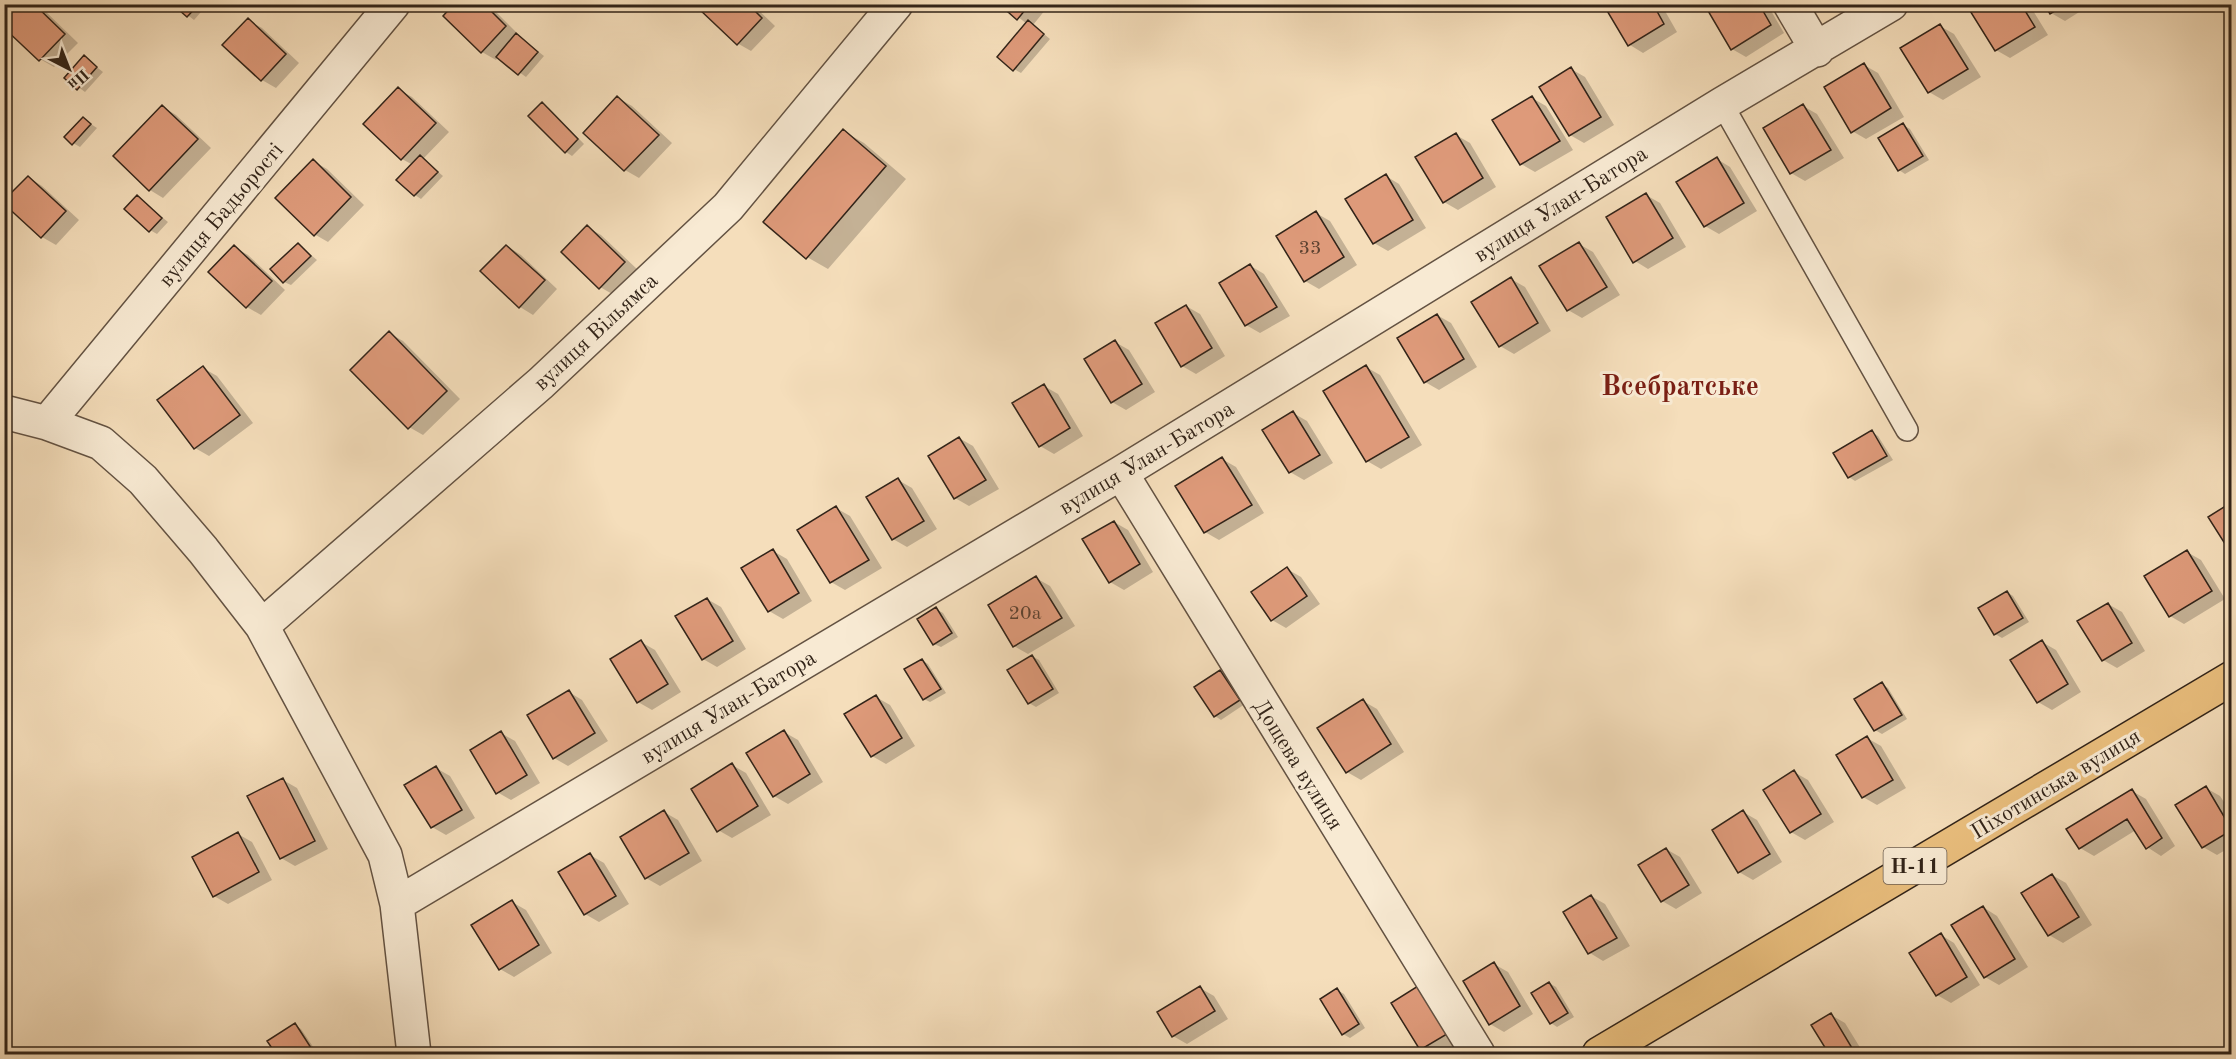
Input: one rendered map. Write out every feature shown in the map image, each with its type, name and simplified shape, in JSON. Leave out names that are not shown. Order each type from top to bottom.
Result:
[{"type":"main road","name":"Піхотинська вулиця","points":[[1599,1054],[2232,678]]},
{"type":"street","name":"вулиця Бадьорості","points":[[47,423],[393,4]]},
{"type":"street","name":"вулиця Вільямса","points":[[262,626],[541,383],[728,207],[896,4]]},
{"type":"street","points":[[1790,4],[1817,50]]},
{"type":"street","name":"вулиця Улан-Батора","points":[[397,904],[1121,473],[1722,104],[1817,50],[1891,4]]},
{"type":"street","points":[[4,412],[47,423],[101,443],[142,480],[203,550],[262,626],[385,855],[397,904],[414,1054]]},
{"type":"street","name":"Дощева вулиця","points":[[1121,473],[1478,1054]]},
{"type":"lane","points":[[1722,104],[1907,430]]},
{"type":"building","points":[[20,4],[34,4],[65,34],[39,61],[4,28],[4,21]]},
{"type":"building","points":[[184,4],[199,4],[187,17],[179,10]]},
{"type":"building","points":[[454,4],[484,4],[506,26],[481,53],[443,16]]},
{"type":"building","points":[[702,4],[748,4],[762,18],[737,45],[698,8]]},
{"type":"building","points":[[999,4],[1030,4],[1017,20]]},
{"type":"building","points":[[1603,4],[1653,4],[1664,24],[1628,46]]},
{"type":"building","points":[[1704,4],[1759,4],[1771,25],[1731,50]]},
{"type":"building","points":[[1970,4],[2021,4],[2035,27],[1995,51],[1967,6]]},
{"type":"building","points":[[2044,4],[2066,4],[2050,14]]},
{"type":"building","points":[[248,18],[286,54],[261,81],[222,45]]},
{"type":"building","points":[[1028,20],[1044,34],[1013,71],[997,57]]},
{"type":"building","points":[[1940,24],[1968,69],[1928,93],[1900,48]]},
{"type":"building","points":[[516,33],[538,52],[518,75],[496,57]]},
{"type":"building","points":[[84,55],[97,67],[77,90],[64,78]]},
{"type":"building","points":[[1864,63],[1891,108],[1851,133],[1824,87]]},
{"type":"building","points":[[1571,67],[1601,117],[1569,136],[1539,87]]},
{"type":"building","points":[[398,87],[436,123],[401,160],[363,124]]},
{"type":"building","points":[[617,96],[659,135],[624,171],[583,133]]},
{"type":"building","points":[[1532,96],[1560,141],[1520,165],[1492,120]]},
{"type":"building","points":[[542,102],[578,139],[565,153],[528,116]]},
{"type":"building","points":[[1803,104],[1831,150],[1790,174],[1763,128]]},
{"type":"building","points":[[162,105],[198,139],[149,191],[113,156]]},
{"type":"building","points":[[83,117],[91,124],[72,145],[64,137]]},
{"type":"building","points":[[1903,123],[1923,156],[1898,171],[1878,138]]},
{"type":"building","points":[[843,129],[886,166],[806,259],[763,222]]},
{"type":"building","points":[[1456,133],[1483,178],[1443,203],[1415,157]]},
{"type":"building","points":[[420,155],[438,172],[414,196],[396,180]]},
{"type":"building","points":[[1717,157],[1744,203],[1704,227],[1676,182]]},
{"type":"building","points":[[313,159],[351,197],[314,236],[275,198]]},
{"type":"building","points":[[1386,174],[1413,220],[1373,244],[1345,199]]},
{"type":"building","points":[[28,176],[66,211],[41,238],[4,204],[4,200]]},
{"type":"building","points":[[1646,193],[1673,238],[1633,263],[1606,217]]},
{"type":"building","points":[[137,195],[162,218],[149,232],[124,209]]},
{"type":"building","points":[[1316,211],[1344,257],[1304,282],[1276,236]]},
{"type":"building","points":[[587,225],[625,262],[599,289],[561,252]]},
{"type":"building","points":[[1579,242],[1607,287],[1567,311],[1539,266]]},
{"type":"building","points":[[298,243],[311,256],[283,283],[270,269]]},
{"type":"building","points":[[234,245],[272,281],[246,308],[208,272]]},
{"type":"building","points":[[506,245],[545,280],[519,308],[480,271]]},
{"type":"building","points":[[1250,264],[1277,307],[1245,326],[1219,283]]},
{"type":"building","points":[[1511,277],[1538,323],[1499,347],[1471,302]]},
{"type":"building","points":[[1186,305],[1212,348],[1181,367],[1155,323]]},
{"type":"building","points":[[1437,314],[1464,359],[1424,383],[1397,338]]},
{"type":"building","points":[[389,331],[447,391],[408,429],[350,370]]},
{"type":"building","points":[[1115,340],[1142,384],[1111,403],[1084,359]]},
{"type":"building","points":[[1366,365],[1409,437],[1366,462],[1323,391]]},
{"type":"building","points":[[203,366],[240,415],[194,449],[157,400]]},
{"type":"building","points":[[1044,384],[1070,428],[1039,447],[1012,403]]},
{"type":"building","points":[[1293,411],[1320,455],[1289,473],[1262,430]]},
{"type":"building","points":[[1872,430],[1887,456],[1848,478],[1833,453]]},
{"type":"building","points":[[959,437],[986,480],[954,499],[928,456]]},
{"type":"building","points":[[1222,457],[1252,505],[1204,533],[1175,486]]},
{"type":"building","points":[[898,478],[924,521],[892,540],[866,497]]},
{"type":"building","points":[[2232,502],[2232,555],[2208,517]]},
{"type":"building","points":[[836,506],[869,560],[830,583],[797,530]]},
{"type":"building","points":[[1114,521],[1140,564],[1109,583],[1082,539]]},
{"type":"building","points":[[773,549],[799,593],[768,612],[741,568]]},
{"type":"building","points":[[2187,550],[2212,591],[2169,617],[2144,576]]},
{"type":"building","points":[[1287,567],[1307,596],[1271,621],[1251,592]]},
{"type":"building","points":[[1036,576],[1062,618],[1013,647],[988,605]]},
{"type":"building","points":[[2007,591],[2023,618],[1994,635],[1978,608]]},
{"type":"building","points":[[707,598],[733,641],[702,660],[675,616]]},
{"type":"building","points":[[2108,603],[2132,643],[2102,661],[2077,621]]},
{"type":"building","points":[[936,607],[952,633],[933,645],[917,619]]},
{"type":"building","points":[[641,640],[668,684],[637,703],[610,659]]},
{"type":"building","points":[[2042,640],[2068,684],[2037,703],[2010,660]]},
{"type":"building","points":[[1032,655],[1053,689],[1028,704],[1007,670]]},
{"type":"building","points":[[922,659],[941,689],[923,700],[904,669]]},
{"type":"building","points":[[1220,670],[1240,700],[1214,717],[1194,687]]},
{"type":"building","points":[[1882,682],[1902,715],[1874,731],[1854,699]]},
{"type":"building","points":[[569,690],[595,733],[553,759],[527,715]]},
{"type":"building","points":[[876,695],[902,738],[871,757],[844,714]]},
{"type":"building","points":[[1363,699],[1391,744],[1346,773],[1317,728]]},
{"type":"building","points":[[784,730],[810,774],[773,797],[746,753]]},
{"type":"building","points":[[501,731],[527,775],[496,794],[470,750]]},
{"type":"building","points":[[1867,736],[1893,780],[1862,798],[1836,755]]},
{"type":"building","points":[[732,763],[758,806],[717,832],[691,789]]},
{"type":"building","points":[[436,766],[462,810],[431,828],[404,785]]},
{"type":"building","points":[[1794,770],[1821,814],[1790,833],[1763,790]]},
{"type":"building","points":[[283,778],[315,841],[280,859],[247,796]]},
{"type":"building","points":[[2206,786],[2232,830],[2202,848],[2175,805]]},
{"type":"building","points":[[2132,789],[2162,838],[2146,849],[2127,819],[2079,849],[2066,829]]},
{"type":"building","points":[[664,810],[689,853],[645,879],[620,837]]},
{"type":"building","points":[[1743,810],[1770,854],[1738,873],[1712,830]]},
{"type":"building","points":[[238,832],[259,872],[213,897],[192,857]]},
{"type":"building","points":[[1666,848],[1689,885],[1661,902],[1638,865]]},
{"type":"building","points":[[590,853],[616,896],[584,915],[558,872]]},
{"type":"building","points":[[2052,874],[2079,917],[2048,936],[2021,893]]},
{"type":"building","points":[[1591,895],[1617,938],[1588,954],[1563,912]]},
{"type":"building","points":[[512,900],[539,945],[499,970],[471,925]]},
{"type":"building","points":[[1983,906],[2015,959],[1984,978],[1951,925]]},
{"type":"building","points":[[1941,933],[1967,977],[1936,996],[1909,953]]},
{"type":"building","points":[[1494,962],[1520,1006],[1489,1025],[1463,981]]},
{"type":"building","points":[[1549,982],[1568,1013],[1550,1024],[1531,993]]},
{"type":"building","points":[[1200,986],[1215,1011],[1172,1037],[1157,1012]]},
{"type":"building","points":[[1418,986],[1447,1034],[1420,1050],[1391,1003]]},
{"type":"building","points":[[1337,988],[1359,1024],[1342,1035],[1320,999]]},
{"type":"building","points":[[1831,1013],[1852,1048],[1842,1054],[1829,1054],[1811,1025]]},
{"type":"building","points":[[295,1023],[315,1054],[276,1054],[267,1041]]},
{"type":"district","name":"Всебратське","points":[[1680,385]]}]
